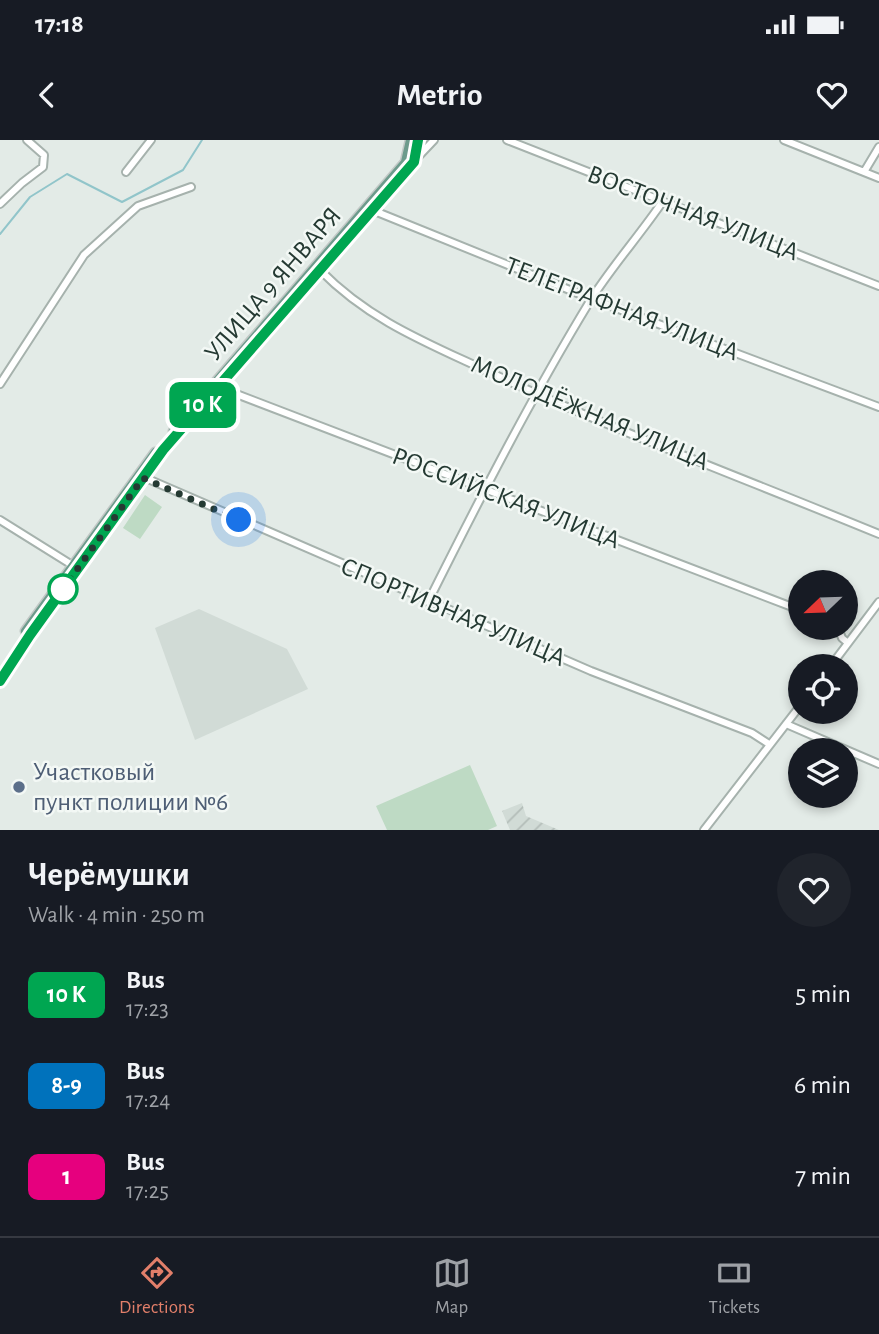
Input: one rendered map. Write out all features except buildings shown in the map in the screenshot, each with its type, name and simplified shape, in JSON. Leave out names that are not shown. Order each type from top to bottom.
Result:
[{"type":"main road","points":[[410,140],[410,162]]},
{"type":"main road","points":[[410,162],[419,143]]},
{"type":"main road","name":"УЛИЦА 9 ЯНВАРЯ","points":[[0,681],[159,447],[215,387],[410,162]]},
{"type":"main road","name":"УЛИЦА 9 ЯНВАРЯ","points":[[0,671],[72,565],[141,476]]},
{"type":"street","points":[[0,204],[43,167],[44,155],[27,140]]},
{"type":"street","points":[[126,172],[150,140]]},
{"type":"street","points":[[410,162],[434,140]]},
{"type":"street","name":"ВОСТОЧНАЯ УЛИЦА","points":[[507,140],[879,286]]},
{"type":"street","points":[[784,140],[879,178]]},
{"type":"street","points":[[864,172],[879,147]]},
{"type":"street","points":[[0,384],[84,255],[138,206],[191,187]]},
{"type":"street","points":[[428,602],[484,491],[592,299],[663,201]]},
{"type":"street","name":"ТЕЛЕГРАФНАЯ УЛИЦА","points":[[369,209],[592,299],[879,407]]},
{"type":"street","name":"МОЛОДЁЖНАЯ УЛИЦА","points":[[318,269],[341,292],[387,324],[538,395],[879,534]]},
{"type":"street","name":"РОССИЙСКАЯ УЛИЦА","points":[[215,387],[788,605]]},
{"type":"street","name":"СПОРТИВНАЯ УЛИЦА","points":[[141,476],[590,671],[752,733],[769,744]]},
{"type":"street","points":[[0,520],[72,565]]},
{"type":"street","points":[[840,654],[879,602]]},
{"type":"street","points":[[844,640],[848,643]]},
{"type":"street","points":[[704,830],[788,721]]},
{"type":"street","points":[[786,724],[879,764]]},
{"type":"shaded area","points":[[199,609],[287,649],[308,689],[195,740],[155,628]]},
{"type":"shaded area","points":[[522,803],[526,816],[559,830],[510,830],[502,811]]},
{"type":"green space","points":[[145,495],[162,507],[140,539],[123,528]]},
{"type":"green space","points":[[470,765],[497,826],[488,830],[387,830],[376,806]]},
{"type":"waterway","points":[[0,234],[30,197],[67,174],[122,202],[183,170],[202,140]]},
{"type":"bus line","points":[[0,681],[74,572],[163,450],[268,333],[414,162],[418,140]]},
{"type":"place","name":"Участковый пункт полиции №6","points":[[19,787]]},
{"type":"route","points":[[63,589],[143,478],[239,520]]}]
